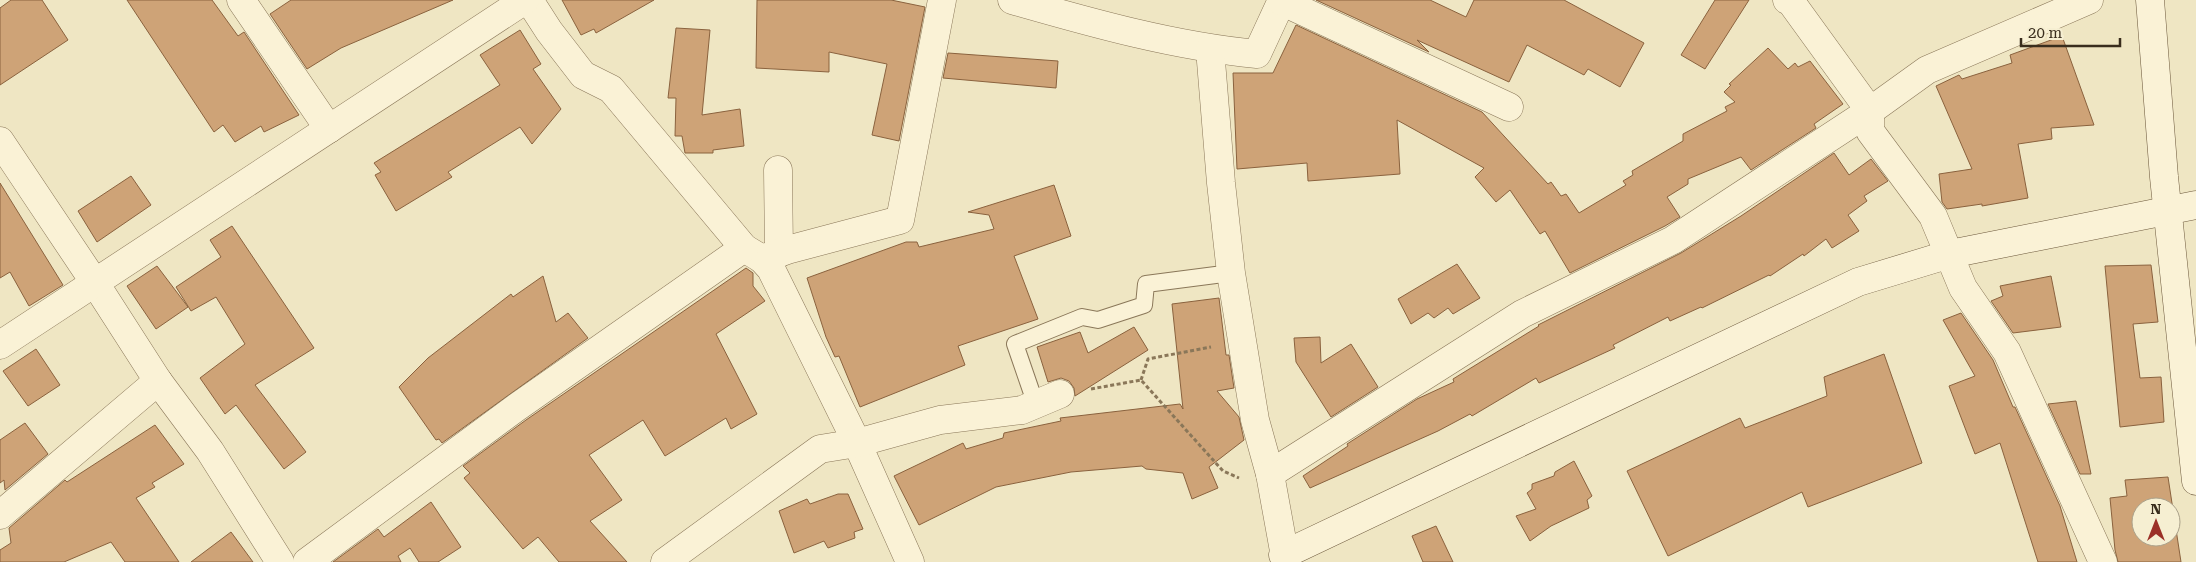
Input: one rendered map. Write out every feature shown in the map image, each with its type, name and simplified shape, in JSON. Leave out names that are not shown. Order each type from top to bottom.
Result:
[{"type":"street","points":[[241,0],[328,129]]},
{"type":"street","points":[[0,345],[525,0]]},
{"type":"street","points":[[529,0],[549,31],[583,75],[611,89],[761,253],[771,268],[857,443],[910,562]]},
{"type":"street","points":[[307,562],[516,407],[761,253],[900,220],[942,0]]},
{"type":"street","points":[[1012,0],[1079,19],[1210,50],[1257,54],[1281,0],[1508,107]]},
{"type":"street","points":[[1270,474],[1522,314],[1673,240],[1870,111],[1928,70],[2089,0]]},
{"type":"street","points":[[2150,0],[2164,177],[2191,390],[2196,481]]},
{"type":"street","points":[[1803,6],[1870,111],[1870,131],[1933,216],[1963,288],[2007,352],[2078,503],[2103,562]]},
{"type":"street","points":[[1210,50],[1221,183],[1231,273],[1255,420],[1270,474],[1280,560],[1858,282],[1950,254],[2196,205]]},
{"type":"street","points":[[0,141],[158,381],[210,450],[280,562]]},
{"type":"street","points":[[761,253],[778,170]]},
{"type":"street","points":[[0,516],[158,381]]},
{"type":"street","points":[[665,562],[684,546],[820,449],[857,443],[940,420],[1022,410],[1048,399]]},
{"type":"lane","points":[[1048,399],[1015,344],[1082,317],[1098,320],[1144,305],[1146,284],[1231,273]]},
{"type":"path","points":[[1141,380],[1148,359],[1205,347],[1243,346]]},
{"type":"path","points":[[1141,380],[1223,471],[1251,484],[1270,474]]},
{"type":"path","points":[[1048,399],[1141,380]]},
{"type":"building","points":[[11,0],[42,0],[68,40],[0,85],[0,8]]},
{"type":"building","points":[[127,0],[212,0],[238,36],[244,32],[299,115],[264,132],[261,126],[235,142],[223,125],[214,132]]},
{"type":"building","points":[[291,0],[453,0],[341,48],[307,69],[270,14]]},
{"type":"building","points":[[562,0],[654,0],[596,33],[594,29],[581,35]]},
{"type":"building","points":[[757,0],[891,0],[925,7],[899,141],[872,135],[887,64],[829,52],[829,72],[756,68]]},
{"type":"building","points":[[1316,0],[1430,0],[1466,17],[1474,0],[1564,0],[1644,43],[1620,87],[1588,69],[1584,75],[1527,45],[1509,82],[1417,40],[1429,52]]},
{"type":"building","points":[[1715,0],[1749,0],[1705,69],[1681,55]]},
{"type":"building","points":[[1296,25],[1482,112],[1548,184],[1551,182],[1561,196],[1566,194],[1579,213],[1626,185],[1623,181],[1633,175],[1632,171],[1683,141],[1683,134],[1727,111],[1725,107],[1735,102],[1724,92],[1731,85],[1729,84],[1768,48],[1788,69],[1795,63],[1798,67],[1810,61],[1843,104],[1814,124],[1816,128],[1751,170],[1741,157],[1688,179],[1688,184],[1667,197],[1680,217],[1570,273],[1545,231],[1540,234],[1510,190],[1496,202],[1475,177],[1484,168],[1397,120],[1400,174],[1308,181],[1307,163],[1237,169],[1233,73],[1273,73]]},
{"type":"building","points":[[676,28],[710,30],[702,115],[740,109],[744,146],[713,150],[713,153],[685,153],[682,136],[675,136],[676,98],[668,98]]},
{"type":"building","points":[[520,30],[541,64],[533,69],[561,109],[532,144],[520,127],[448,172],[452,177],[396,211],[375,175],[381,172],[374,163],[500,85],[480,55]]},
{"type":"building","points":[[2062,36],[2094,125],[2051,128],[2052,139],[2018,144],[2028,198],[1982,206],[1982,204],[1947,209],[1942,202],[1939,174],[1972,169],[1936,86],[1959,75],[1962,79],[2012,63],[2010,55]]},
{"type":"building","points":[[948,53],[1058,61],[1056,88],[943,78]]},
{"type":"building","points":[[1834,153],[1849,175],[1871,159],[1888,181],[1864,196],[1867,201],[1848,215],[1859,231],[1832,248],[1826,239],[1804,256],[1803,254],[1770,276],[1670,321],[1668,317],[1613,345],[1615,348],[1539,383],[1536,378],[1472,416],[1470,414],[1438,431],[1310,488],[1303,476],[1348,446],[1347,444],[1417,399],[1454,382],[1453,379],[1538,325],[1681,253],[1741,216]]},
{"type":"building","points":[[131,176],[151,205],[97,242],[78,211]]},
{"type":"building","points":[[0,183],[63,285],[29,306],[10,272],[0,278]]},
{"type":"building","points":[[1054,185],[1071,236],[1014,256],[1038,319],[958,346],[965,365],[860,407],[839,356],[835,357],[826,337],[807,278],[906,242],[917,242],[919,247],[994,229],[989,215],[968,212]]},
{"type":"building","points":[[232,226],[314,348],[255,385],[306,452],[284,469],[236,405],[225,414],[200,378],[245,344],[216,297],[191,311],[176,287],[221,257],[210,240]]},
{"type":"building","points":[[1457,264],[1480,298],[1453,314],[1448,308],[1434,318],[1428,313],[1411,324],[1398,299]]},
{"type":"building","points":[[2151,265],[2158,322],[2133,324],[2140,378],[2161,377],[2164,422],[2120,427],[2105,266]]},
{"type":"building","points":[[157,266],[188,307],[156,329],[127,286]]},
{"type":"building","points":[[746,268],[753,273],[753,286],[765,301],[716,334],[757,414],[731,429],[726,418],[665,456],[643,420],[589,455],[622,500],[590,521],[627,562],[559,562],[538,537],[523,549],[464,478],[470,473],[463,466],[526,420]]},
{"type":"building","points":[[543,276],[556,322],[568,313],[588,338],[442,443],[439,439],[436,440],[399,387],[428,358],[511,294],[513,297]]},
{"type":"building","points":[[2051,276],[2061,327],[2013,333],[1991,301],[2003,296],[2000,286]]},
{"type":"building","points":[[1219,298],[1226,355],[1229,355],[1234,388],[1217,391],[1239,417],[1244,440],[1209,467],[1218,488],[1192,499],[1183,473],[1146,469],[1142,466],[1071,472],[996,487],[919,525],[894,476],[963,443],[966,449],[1003,438],[1004,433],[1061,421],[1060,418],[1180,404],[1183,409],[1172,304]]},
{"type":"building","points":[[1961,313],[1993,360],[2013,407],[2015,407],[2060,506],[2077,562],[2038,562],[2000,443],[1975,454],[1949,386],[1975,376],[1943,320]]},
{"type":"building","points":[[1134,327],[1148,350],[1075,396],[1074,388],[1069,381],[1061,378],[1048,382],[1037,347],[1080,332],[1088,353]]},
{"type":"building","points":[[1320,337],[1321,363],[1351,344],[1378,387],[1331,417],[1296,362],[1294,338]]},
{"type":"building","points":[[36,349],[60,385],[28,406],[3,371]]},
{"type":"building","points":[[1884,354],[1922,463],[1808,507],[1802,492],[1668,556],[1627,471],[1740,418],[1745,428],[1827,396],[1824,377]]},
{"type":"building","points":[[2076,401],[2091,474],[2080,474],[2048,404]]},
{"type":"building","points":[[25,423],[48,454],[5,490],[4,480],[0,483],[0,440]]},
{"type":"building","points":[[155,425],[184,464],[152,483],[155,487],[136,498],[179,562],[125,562],[111,542],[64,562],[0,562],[0,550],[11,543],[9,528],[65,480],[67,482]]},
{"type":"building","points":[[1574,461],[1592,496],[1587,500],[1589,508],[1551,526],[1530,541],[1516,516],[1536,509],[1527,493],[1532,489],[1532,484],[1554,476],[1555,472]]},
{"type":"building","points":[[2168,477],[2171,497],[2131,497],[2131,547],[2179,547],[2181,562],[2118,562],[2110,498],[2127,496],[2125,480]]},
{"type":"building","points":[[838,494],[848,494],[863,529],[854,532],[855,538],[828,548],[824,541],[794,553],[779,511],[807,499],[810,504]]},
{"type":"building","points":[[431,502],[461,547],[438,562],[419,562],[410,548],[398,556],[401,562],[333,562],[378,529],[384,537]]},
{"type":"building","points":[[1436,526],[1453,562],[1423,562],[1412,536]]},
{"type":"building","points":[[231,532],[253,562],[191,562]]}]
